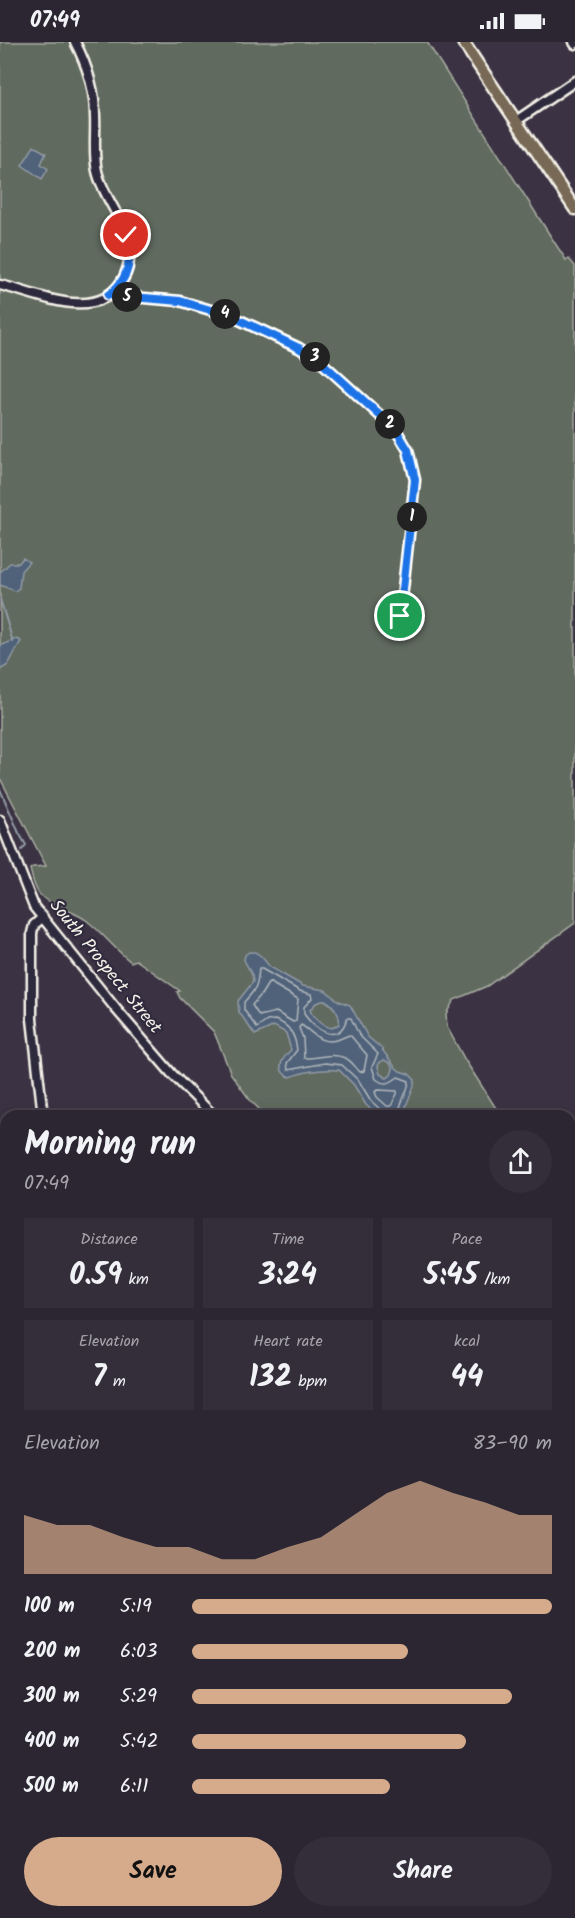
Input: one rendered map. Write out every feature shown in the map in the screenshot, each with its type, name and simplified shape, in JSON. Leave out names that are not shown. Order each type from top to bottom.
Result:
[{"type":"main road","points":[[463,42],[575,209]]},
{"type":"street","points":[[0,285],[64,303],[90,302],[108,295],[123,280],[129,261],[130,248],[124,228],[98,175],[93,95],[87,68],[75,42]]},
{"type":"street","points":[[516,121],[575,81]]},
{"type":"street","points":[[108,295],[180,301],[231,316],[299,348],[320,361],[396,430],[408,450],[415,480],[400,616]]},
{"type":"street","name":"South Prospect Street","points":[[0,820],[31,901],[116,1010],[172,1074],[208,1110]]},
{"type":"street","points":[[42,1110],[32,1004],[32,930],[34,924],[43,917]]},
{"type":"green space","points":[[0,42],[427,42],[566,260],[569,259],[575,266],[575,923],[487,986],[454,1000],[446,1014],[447,1027],[497,1110],[260,1110],[231,1074],[214,1032],[180,998],[177,992],[180,991],[136,960],[131,962],[86,920],[40,895],[30,869],[46,866],[0,778]]},
{"type":"water","points":[[34,146],[46,153],[41,164],[48,169],[42,179],[22,165]]},
{"type":"water","points":[[23,558],[29,562],[21,571],[19,588],[15,591],[0,585],[0,572],[10,563],[19,563]]},
{"type":"water","points":[[17,639],[21,641],[8,665],[0,670],[0,646]]},
{"type":"water","points":[[249,952],[255,952],[270,967],[303,986],[325,990],[339,1001],[350,1005],[368,1037],[381,1048],[395,1067],[415,1080],[405,1110],[372,1110],[366,1105],[354,1085],[339,1070],[314,1071],[290,1077],[285,1074],[281,1064],[291,1050],[286,1033],[274,1026],[255,1035],[239,1012],[238,1001],[253,982],[244,960],[245,955]],"holes":[[[325,1000],[338,1013],[339,1024],[332,1028],[319,1022],[310,1010],[316,1003]],[[384,1060],[390,1063],[393,1069],[387,1078],[380,1074],[378,1067],[379,1063]]]},
{"type":"waterway","points":[[0,599],[13,642]]},
{"type":"waterway","points":[[0,789],[26,845],[22,850]]},
{"type":"route","points":[[126,235],[130,248],[128,267],[119,286],[108,295],[180,301],[231,316],[299,348],[320,361],[403,439],[413,469],[415,492],[400,616]]}]
